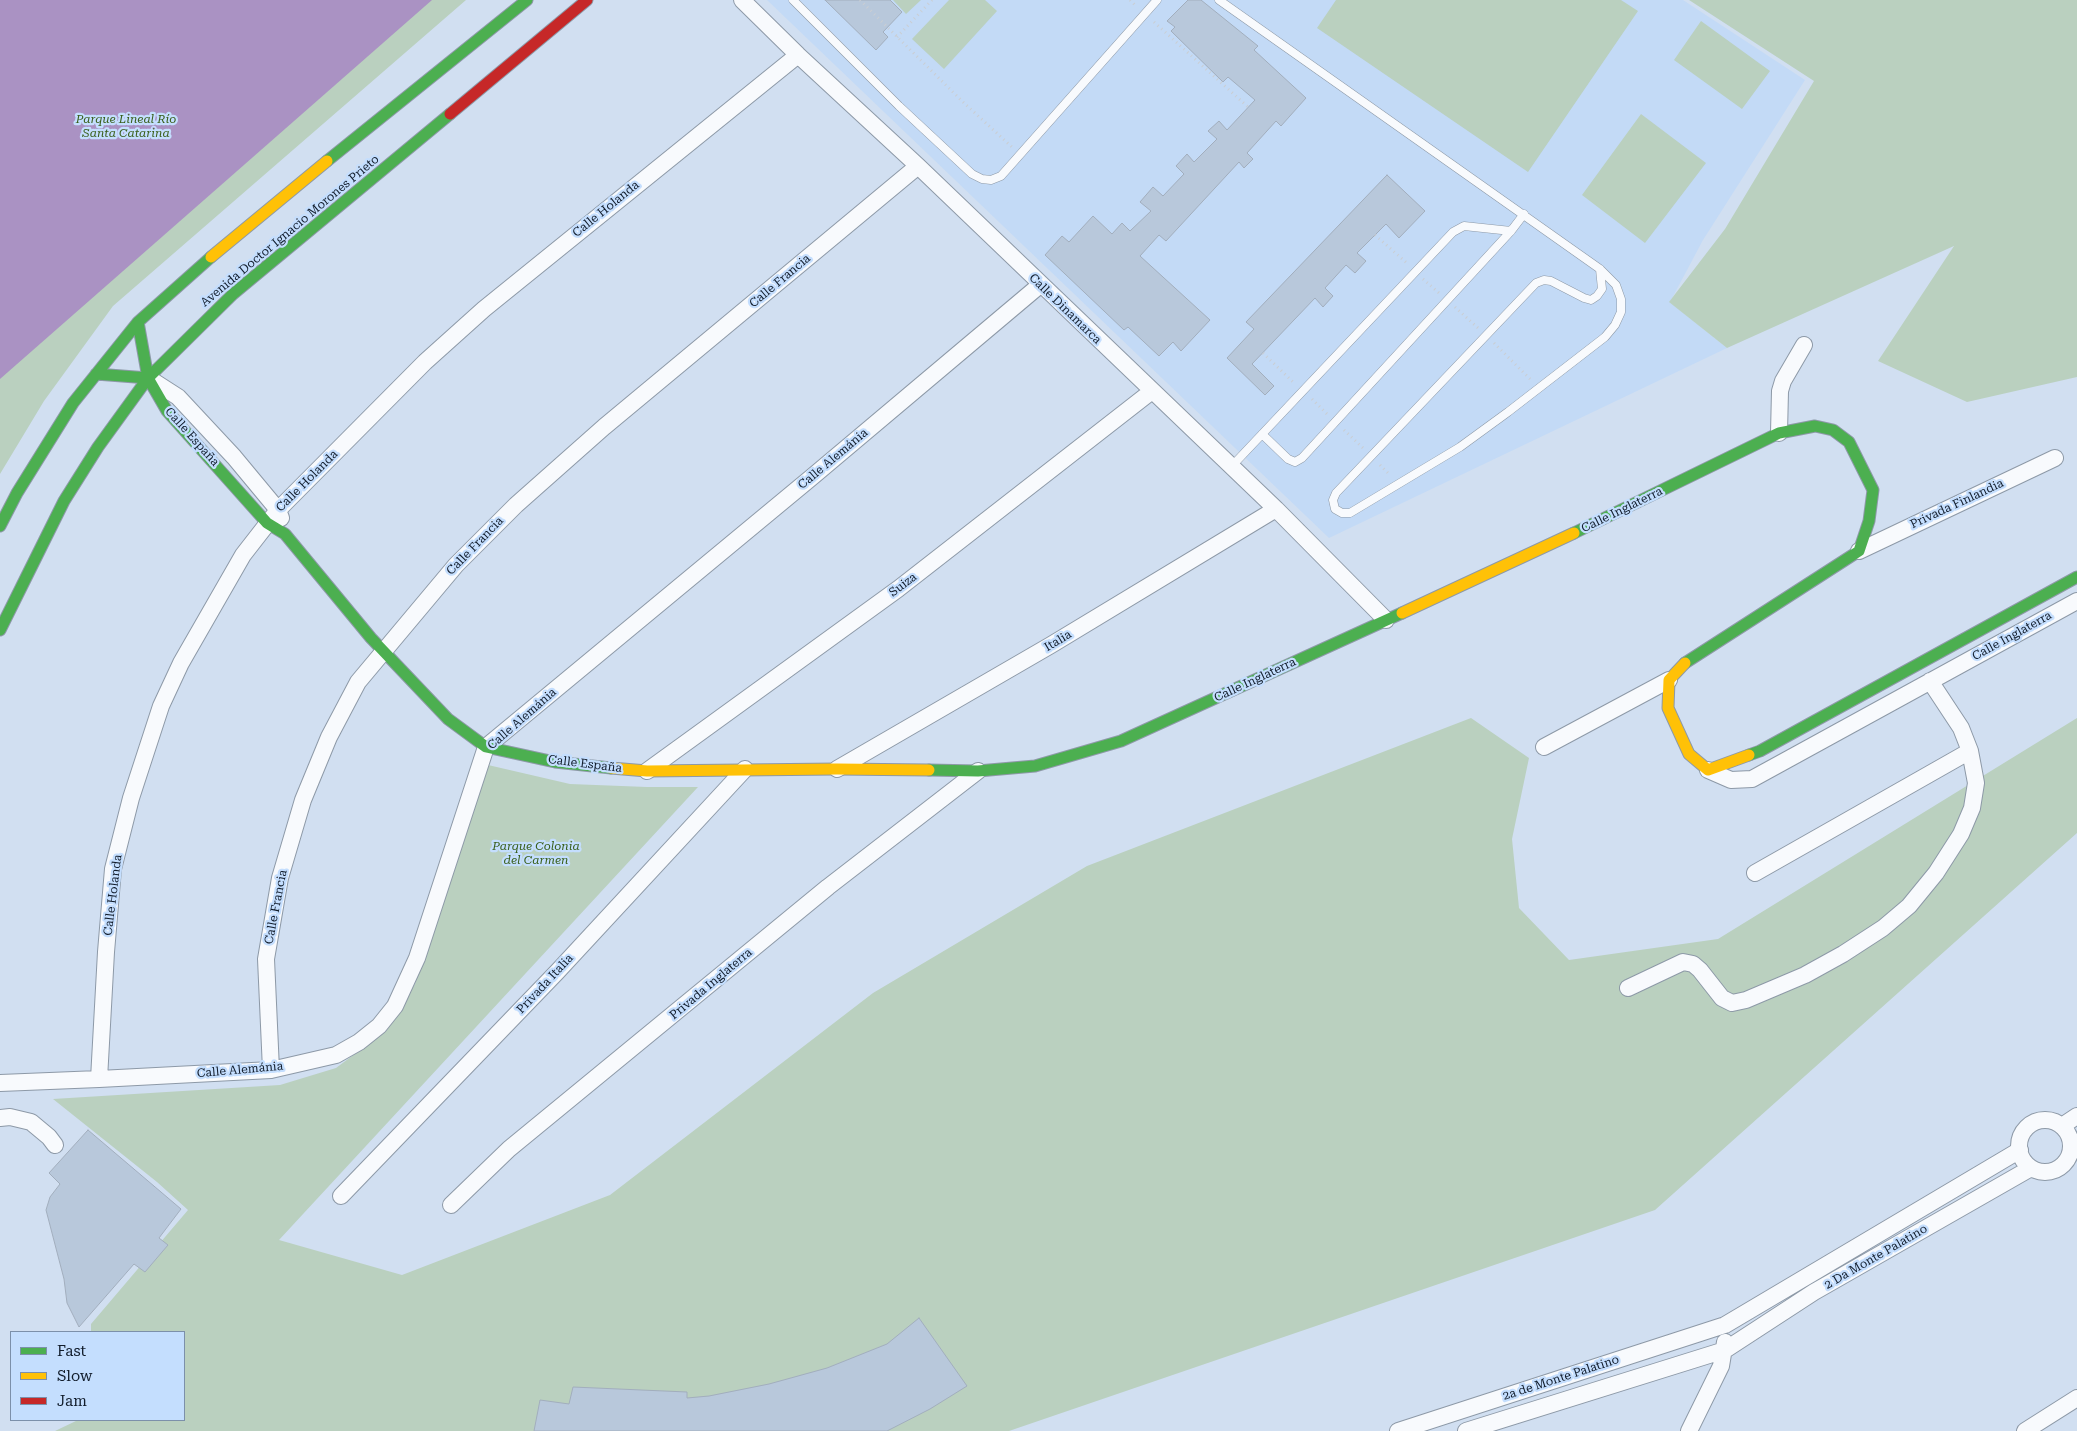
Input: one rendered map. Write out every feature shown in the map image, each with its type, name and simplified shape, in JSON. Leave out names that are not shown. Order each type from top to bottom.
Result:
[{"type":"street","points":[[0,526],[17,493],[73,403],[138,322],[177,286],[285,195],[527,0]]},
{"type":"street","name":"Avenida Doctor Ignacio Morones Prieto","points":[[0,630],[64,501],[98,447],[148,378],[233,294],[587,0]]},
{"type":"street","name":"Calle Dinamarca","points":[[742,0],[1276,509],[1386,620]]},
{"type":"street","name":"Calle Holanda","points":[[99,1079],[113,869],[131,798],[161,706],[181,663],[244,555],[267,522],[278,510],[425,362],[484,309],[798,55]]},
{"type":"street","name":"Calle Francia","points":[[271,1070],[266,959],[280,878],[303,800],[329,736],[358,682],[456,565],[516,504],[604,427],[918,166]]},
{"type":"street","name":"Calle Alemánia","points":[[0,1083],[271,1070],[336,1055],[359,1042],[379,1026],[395,1006],[417,958],[486,747],[1040,285]]},
{"type":"street","points":[[96,374],[148,378],[138,322]]},
{"type":"street","points":[[1779,433],[1782,381],[1804,345]]},
{"type":"street","name":"Calle España","points":[[148,378],[178,397],[240,462],[278,510],[285,534]]},
{"type":"street","name":"Calle España","points":[[148,378],[168,411],[267,522],[285,534],[384,652],[448,719],[486,747],[555,762],[647,771],[978,771]]},
{"type":"street","name":"Suiza","points":[[647,771],[898,589],[1152,391]]},
{"type":"street","name":"Calle Inglaterra","points":[[978,771],[1035,766],[1121,741],[1581,530],[1779,433],[1815,426],[1833,430],[1849,442],[1873,490],[1869,522],[1858,550]]},
{"type":"street","name":"Privada Finlandia","points":[[1858,550],[2055,458]]},
{"type":"street","name":"Italia","points":[[837,770],[1051,645],[1276,509]]},
{"type":"street","points":[[1544,747],[1669,680],[1684,664],[1858,550]]},
{"type":"street","name":"Calle Inglaterra","points":[[1708,770],[1760,752],[2077,577]]},
{"type":"street","name":"Calle Inglaterra","points":[[1669,680],[1668,708],[1689,754],[1708,770],[1731,780],[1752,779],[2077,600]]},
{"type":"street","points":[[1628,988],[1683,962],[1693,964],[1700,970],[1722,998],[1732,1003],[1746,1000],[1805,975],[1843,954],[1883,928],[1909,906],[1931,880],[1961,834],[1972,808],[1976,783],[1970,751],[1960,728],[1930,681]]},
{"type":"street","points":[[1755,873],[1970,751]]},
{"type":"street","name":"Privada Italia","points":[[342,1196],[558,972],[745,770]]},
{"type":"street","name":"Privada Inglaterra","points":[[451,1205],[509,1149],[828,887],[978,771]]},
{"type":"street","points":[[2070,1133],[2048,1120],[2033,1123],[2022,1135],[2020,1150],[2023,1158],[2031,1168],[2043,1171],[2059,1167],[2069,1155],[2070,1133],[2077,1116]]},
{"type":"street","points":[[0,1118],[10,1117],[31,1122],[49,1137],[55,1145]]},
{"type":"street","name":"2 Da Monte Palatino","points":[[1725,1325],[2020,1150]]},
{"type":"street","name":"2 Da Monte Palatino","points":[[1725,1350],[1814,1292],[2031,1168]]},
{"type":"street","points":[[1689,1431],[1721,1366],[1725,1350],[1725,1325]]},
{"type":"street","name":"2a de Monte Palatino","points":[[1398,1431],[1725,1325]]},
{"type":"street","name":"2a de Monte Palatino","points":[[1466,1431],[1725,1350]]},
{"type":"street","points":[[2025,1431],[2077,1398]]},
{"type":"lane","points":[[793,0],[899,106],[972,174],[982,179],[991,180],[1001,176],[1157,0]]},
{"type":"lane","points":[[1219,0],[1600,269],[1616,285],[1621,299],[1621,312],[1615,326],[1605,336],[1460,447],[1350,513],[1342,513],[1336,509],[1333,500],[1336,493],[1536,283],[1544,280],[1551,281],[1590,300],[1597,296],[1602,289],[1600,269]]},
{"type":"lane","points":[[1262,434],[1288,459],[1295,462],[1302,458],[1511,231],[1524,214]]},
{"type":"lane","points":[[1231,467],[1453,232],[1464,226],[1511,231]]},
{"type":"path","points":[[860,0],[964,104],[1020,154]]},
{"type":"path","points":[[897,37],[932,0]]},
{"type":"path","points":[[1130,0],[1248,107]]},
{"type":"path","points":[[1375,235],[1486,336],[1539,388]]},
{"type":"shaded area","name":"Parque Lineal Río Santa Catarina","points":[[0,0],[432,0],[0,379]]},
{"type":"shaded area","points":[[767,0],[1683,0],[1805,80],[1703,240],[1670,302],[1727,348],[1329,538]]},
{"type":"green space","name":"Parque Lineal Río Santa Catarina","points":[[0,0],[466,0],[113,306],[44,401],[0,474]]},
{"type":"green space","points":[[893,0],[921,0],[906,14]]},
{"type":"green space","points":[[949,0],[985,0],[997,11],[944,69],[912,39]]},
{"type":"green space","points":[[1336,0],[1621,0],[1638,11],[1528,172],[1317,28]]},
{"type":"green space","points":[[1689,0],[2077,0],[2077,377],[1967,402],[1878,361],[1954,246],[1727,348],[1669,302],[1725,229],[1814,81]]},
{"type":"green space","points":[[1701,21],[1770,71],[1742,109],[1674,60]]},
{"type":"green space","points":[[1641,114],[1706,163],[1645,243],[1582,195]]},
{"type":"green space","name":"Parque Colonia del Carmen","points":[[1471,718],[1529,758],[1512,839],[1519,908],[1569,960],[1718,939],[2077,718],[2077,833],[1655,1210],[1009,1431],[55,1431],[76,1421],[185,1421],[185,1331],[91,1331],[91,1324],[188,1210],[157,1182],[53,1099],[280,1085],[336,1068],[387,1030],[415,984],[488,765],[570,784],[698,787],[279,1240],[402,1275],[610,1195],[873,993],[1087,866]]},
{"type":"building","points":[[825,0],[890,0],[902,12],[883,32],[888,37],[876,50]]},
{"type":"building","points":[[1188,0],[1201,0],[1258,46],[1254,50],[1306,98],[1281,126],[1276,121],[1247,153],[1253,159],[1244,168],[1239,162],[1166,241],[1159,235],[1140,256],[1210,320],[1181,351],[1173,342],[1159,356],[1128,327],[1124,330],[1045,255],[1062,236],[1069,242],[1093,216],[1112,234],[1122,223],[1130,231],[1151,211],[1140,202],[1153,187],[1163,196],[1184,174],[1176,166],[1187,154],[1194,162],[1217,139],[1208,131],[1219,121],[1227,130],[1255,100],[1228,77],[1223,82],[1171,31],[1175,27],[1167,21]]},
{"type":"building","points":[[1387,175],[1425,211],[1399,238],[1386,224],[1357,253],[1366,261],[1355,273],[1346,265],[1325,288],[1333,296],[1323,307],[1315,298],[1252,364],[1274,386],[1265,395],[1227,358],[1254,329],[1246,322]]},
{"type":"building","points":[[88,1130],[181,1209],[159,1238],[168,1245],[145,1272],[134,1264],[79,1327],[67,1303],[64,1279],[46,1210],[50,1197],[60,1184],[49,1173]]},
{"type":"building","points":[[919,1318],[967,1386],[930,1409],[887,1431],[534,1431],[540,1400],[569,1404],[573,1387],[687,1392],[687,1398],[709,1396],[769,1384],[827,1368],[887,1344]]},
{"type":"traffic: fast","points":[[327,161],[527,0]]},
{"type":"traffic: fast","points":[[0,630],[64,501],[98,447],[148,378],[233,294],[450,114]]},
{"type":"traffic: fast","points":[[0,526],[17,493],[73,403],[138,322],[211,257]]},
{"type":"traffic: fast","points":[[96,374],[148,378],[138,322]]},
{"type":"traffic: fast","points":[[148,378],[167,411],[267,523],[285,534],[371,638],[448,719],[486,747],[555,762],[611,768]]},
{"type":"traffic: fast","points":[[1574,533],[1779,433],[1815,426],[1833,430],[1849,442],[1873,490],[1869,521],[1859,551],[1685,663]]},
{"type":"traffic: fast","points":[[1749,755],[1760,751],[2077,577]]},
{"type":"traffic: fast","points":[[929,770],[978,771],[1035,766],[1121,741],[1402,613]]},
{"type":"traffic: slow","points":[[211,257],[327,161]]},
{"type":"traffic: slow","points":[[1402,613],[1574,533]]},
{"type":"traffic: slow","points":[[1685,663],[1669,680],[1668,708],[1689,754],[1708,770],[1749,755]]},
{"type":"traffic: slow","points":[[611,768],[647,771],[929,770]]},
{"type":"traffic: jam","points":[[450,114],[587,0]]}]
